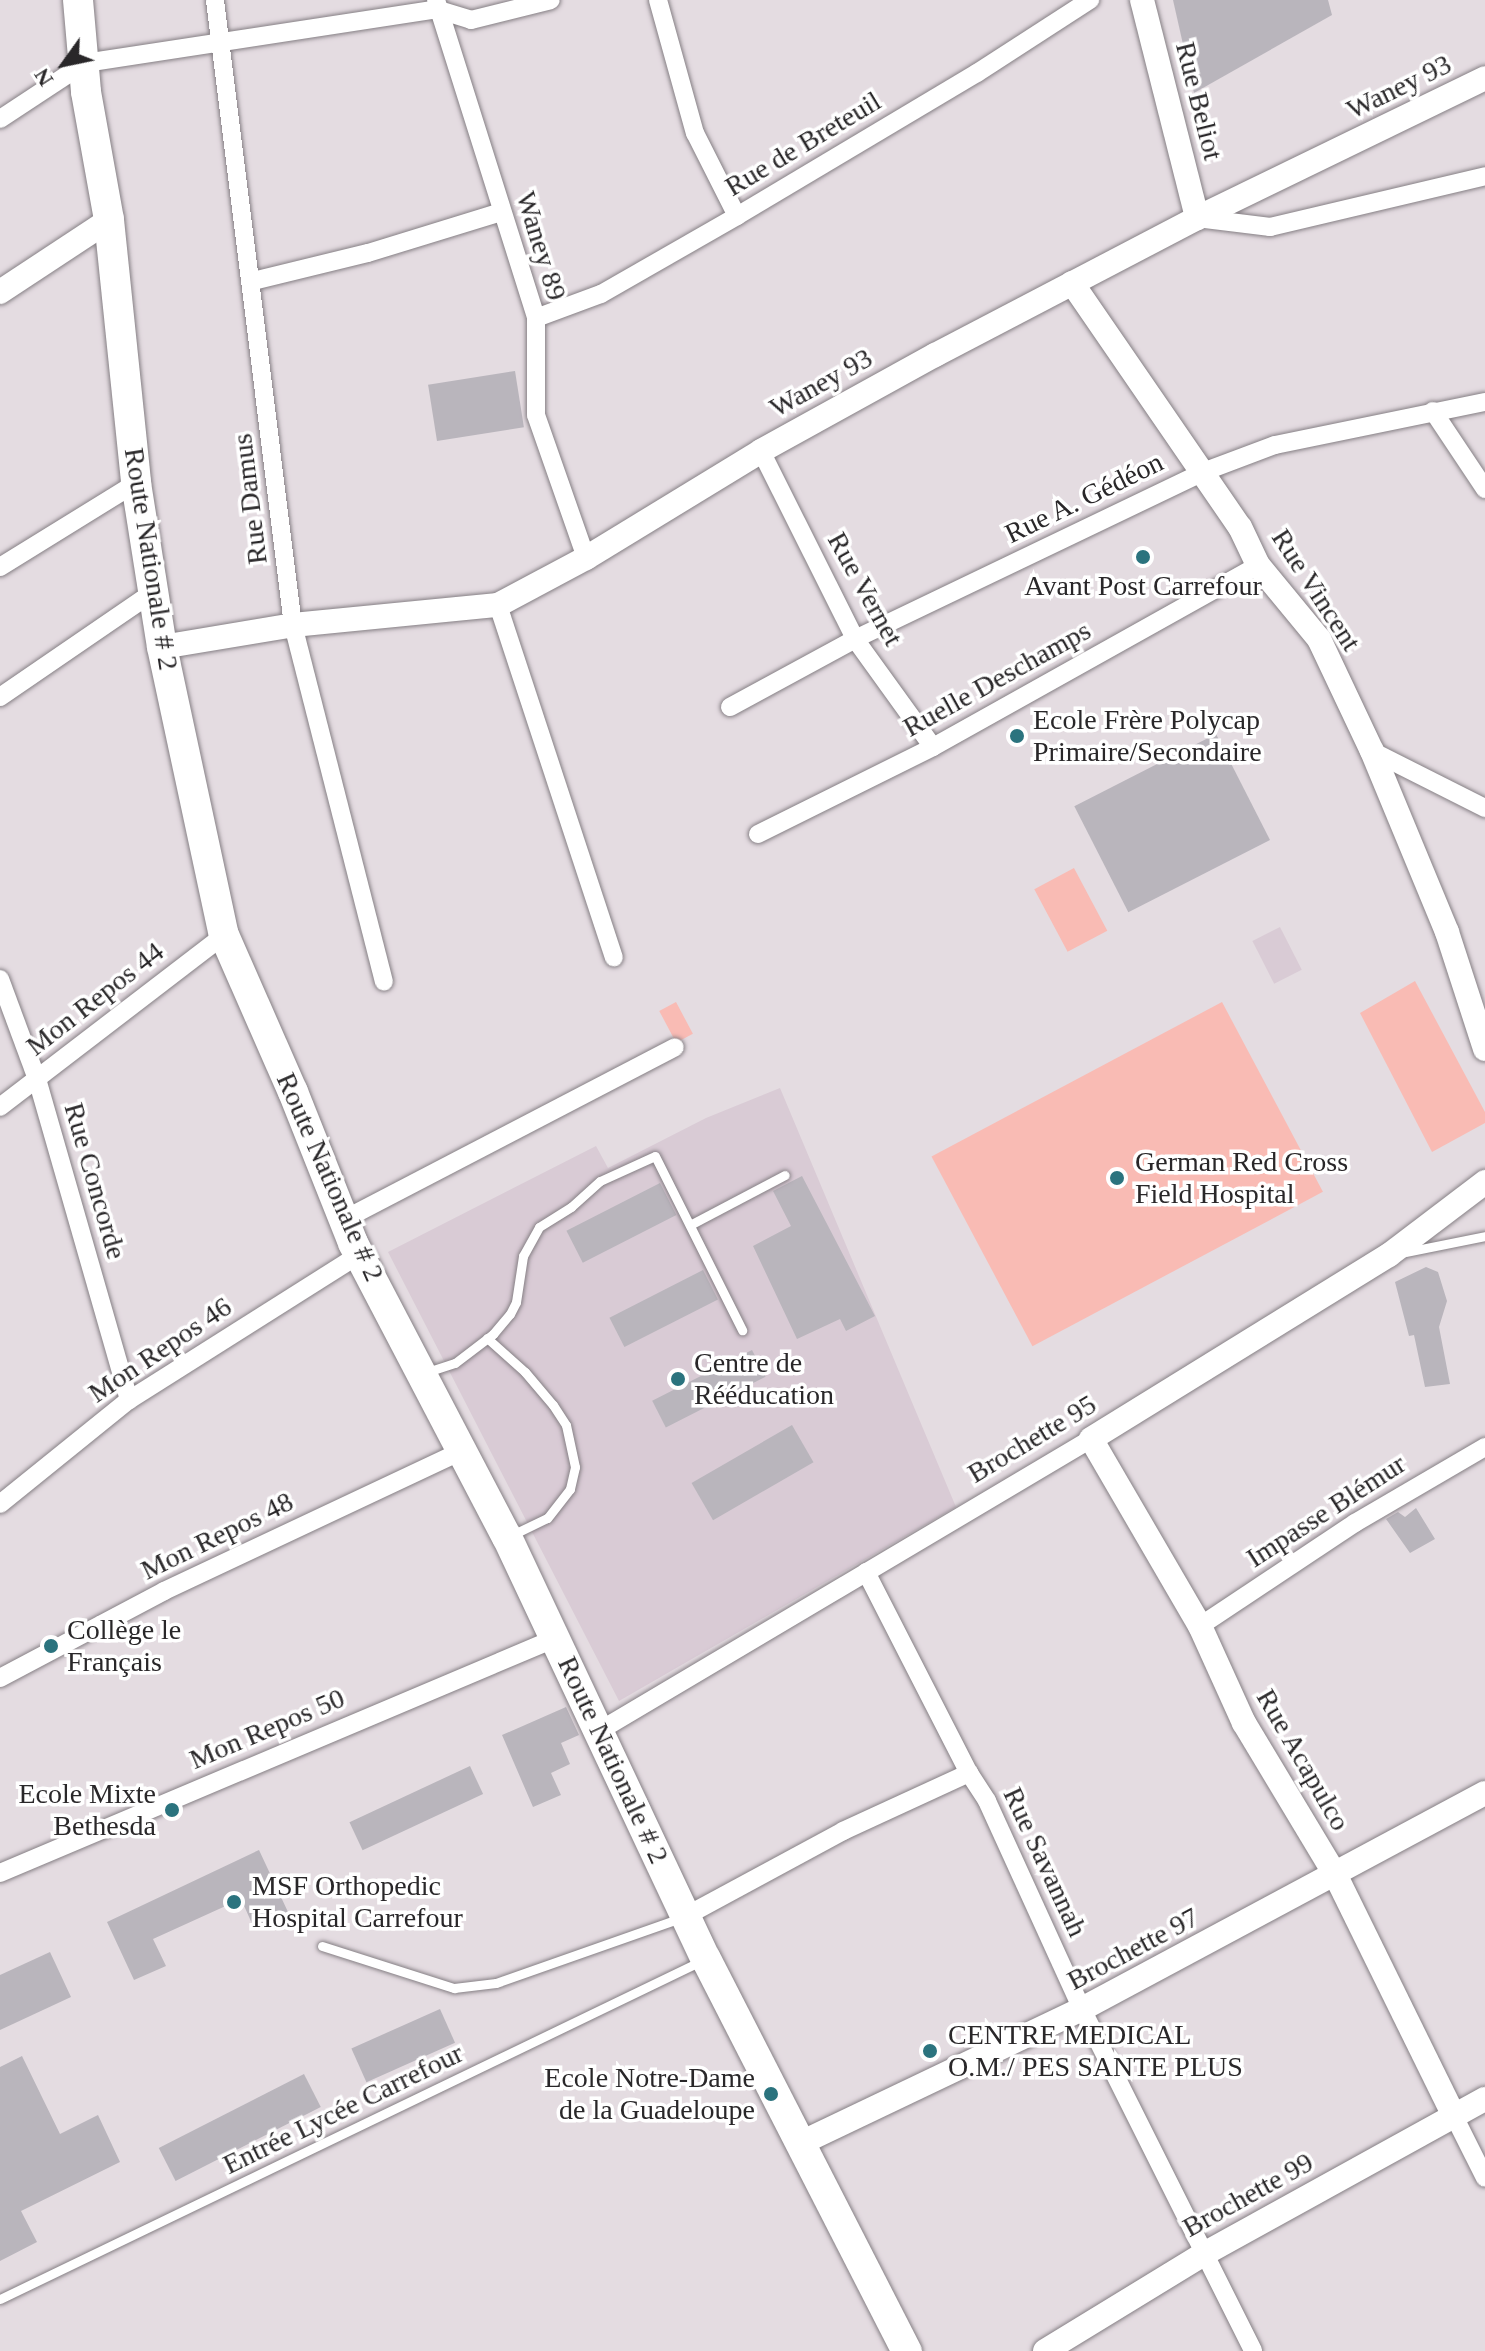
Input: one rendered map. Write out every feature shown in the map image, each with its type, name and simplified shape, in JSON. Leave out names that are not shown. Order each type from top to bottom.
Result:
[{"type":"main road","name":"Route Nationale # 2","points":[[78,0],[86,92],[109,220],[136,483],[162,647],[224,935],[293,1092],[343,1220],[507,1537],[706,1959],[907,2351]]},
{"type":"street","name":"Rue Damus","points":[[215,0],[253,281],[293,625],[384,982]]},
{"type":"street","points":[[0,119],[85,63],[436,4],[471,20],[551,0]]},
{"type":"street","points":[[658,0],[695,133],[737,216]]},
{"type":"street","name":"Rue de Breteuil","points":[[536,318],[601,294],[737,216],[977,73],[1090,0]]},
{"type":"street","name":"Rue Beliot","points":[[1142,0],[1197,218]]},
{"type":"street","name":"Waney 89","points":[[436,4],[536,318],[536,415],[586,558]]},
{"type":"street","name":"Waney 93","points":[[162,647],[293,625],[498,605],[586,558],[761,451],[1072,283],[1197,218],[1485,78]]},
{"type":"street","points":[[1197,218],[1270,227],[1485,176]]},
{"type":"street","points":[[253,281],[368,253],[501,212]]},
{"type":"street","points":[[0,292],[109,220]]},
{"type":"street","name":"Rue Vincent","points":[[1072,283],[1240,527],[1258,565],[1319,639],[1372,751],[1447,932],[1485,1049]]},
{"type":"street","name":"Rue A. Gédéon","points":[[730,707],[855,639],[1203,472],[1275,445],[1485,402]]},
{"type":"street","points":[[1433,411],[1485,489]]},
{"type":"street","name":"Rue Vernet","points":[[761,451],[855,639],[933,747]]},
{"type":"street","points":[[0,567],[136,483]]},
{"type":"street","name":"Ruelle Deschamps","points":[[758,834],[933,747],[1258,565]]},
{"type":"street","points":[[0,697],[155,591]]},
{"type":"street","points":[[498,605],[614,957]]},
{"type":"street","points":[[1372,751],[1485,808]]},
{"type":"street","name":"Mon Repos 44","points":[[0,1107],[224,935]]},
{"type":"street","name":"Rue Concorde","points":[[0,979],[37,1079],[129,1400]]},
{"type":"street","points":[[343,1220],[675,1047]]},
{"type":"street","name":"Brochette 95","points":[[599,1731],[1091,1439],[1389,1255],[1485,1182]]},
{"type":"street","name":"Mon Repos 46","points":[[0,1504],[129,1400],[360,1254]]},
{"type":"street","name":"Rue Acapulco","points":[[1091,1439],[1200,1626],[1244,1723],[1336,1876],[1454,2116]]},
{"type":"street","name":"Impasse Blémur","points":[[1200,1626],[1355,1523],[1485,1447]]},
{"type":"street","name":"Mon Repos 48","points":[[0,1678],[164,1591],[462,1451]]},
{"type":"street","name":"Rue Savannah","points":[[866,1572],[969,1773],[987,1801],[1082,2009],[1253,2351]]},
{"type":"street","name":"Mon Repos 50","points":[[0,1873],[556,1638]]},
{"type":"street","points":[[686,1916],[843,1831],[969,1773]]},
{"type":"street","name":"Brochette 97","points":[[801,2143],[1082,2009],[1336,1876],[1485,1793]]},
{"type":"street","name":"Brochette 99","points":[[1045,2351],[1204,2254],[1485,2099]]},
{"type":"street","points":[[1454,2116],[1485,2178]]},
{"type":"lane","points":[[424,1373],[455,1363],[487,1338],[510,1314],[516,1302],[523,1256],[532,1234],[600,1181],[655,1156],[742,1330]]},
{"type":"lane","points":[[690,1225],[785,1175]]},
{"type":"lane","points":[[1389,1255],[1485,1236]]},
{"type":"lane","points":[[487,1338],[525,1372],[553,1405],[566,1425],[575,1467],[570,1489],[547,1518],[507,1537]]},
{"type":"lane","points":[[322,1946],[454,1988],[496,1983],[686,1916]]},
{"type":"lane","name":"Entrée Lycée Carrefour","points":[[0,2299],[706,1959]]},
{"type":"shaded area","points":[[1074,868],[1107,931],[1068,952],[1034,889]]},
{"type":"shaded area","points":[[1280,927],[1302,970],[1274,984],[1252,941]]},
{"type":"shaded area","points":[[1415,981],[1485,1112],[1485,1123],[1432,1152],[1360,1013]]},
{"type":"shaded area","points":[[676,1002],[693,1034],[676,1043],[659,1011]]},
{"type":"shaded area","points":[[1222,1002],[1323,1192],[1032,1346],[932,1156]]},
{"type":"shaded area","name":"Centre de Rééducation","points":[[780,1088],[956,1507],[619,1701],[388,1252],[596,1146],[608,1168],[706,1118]]},
{"type":"building","points":[[1173,0],[1328,0],[1332,15],[1194,93]]},
{"type":"building","points":[[515,371],[524,427],[437,441],[428,385]]},
{"type":"building","points":[[1216,734],[1270,840],[1128,912],[1074,806]]},
{"type":"building","points":[[802,1176],[875,1316],[846,1331],[840,1319],[797,1339],[753,1246],[791,1226],[773,1191]]},
{"type":"building","points":[[660,1183],[676,1215],[583,1263],[566,1231]]},
{"type":"building","points":[[1426,1267],[1438,1272],[1447,1301],[1439,1327],[1450,1384],[1425,1387],[1414,1335],[1409,1336],[1395,1282]]},
{"type":"building","points":[[703,1270],[718,1299],[624,1347],[609,1318]]},
{"type":"building","points":[[752,1350],[766,1377],[666,1428],[652,1401]]},
{"type":"building","points":[[792,1425],[814,1462],[713,1520],[692,1483]]},
{"type":"building","points":[[1416,1508],[1435,1539],[1410,1553],[1386,1519],[1398,1512],[1405,1517]]},
{"type":"building","points":[[566,1707],[579,1735],[561,1743],[570,1764],[551,1773],[561,1795],[533,1807],[502,1735]]},
{"type":"building","points":[[470,1766],[483,1794],[363,1850],[349,1822]]},
{"type":"building","points":[[259,1850],[288,1912],[254,1928],[241,1899],[153,1939],[166,1966],[134,1980],[107,1922]]},
{"type":"building","points":[[50,1952],[71,1997],[0,2030],[0,1975]]},
{"type":"building","points":[[440,2009],[455,2043],[366,2082],[351,2048]]},
{"type":"building","points":[[22,2056],[60,2134],[98,2115],[120,2162],[21,2211],[37,2242],[0,2261],[0,2067]]},
{"type":"building","points":[[304,2074],[321,2107],[176,2181],[159,2148]]},
{"type":"place","name":"Avant Post Carrefour","points":[[1143,557]]},
{"type":"place","name":"Ecole Frère Polycap Primaire/Secondaire","points":[[1017,736]]},
{"type":"place","name":"German Red Cross Field Hospital","points":[[1117,1178]]},
{"type":"place","name":"Centre de Rééducation","points":[[678,1379]]},
{"type":"place","name":"Collège le Français","points":[[51,1646]]},
{"type":"place","name":"Ecole Mixte Bethesda","points":[[172,1810]]},
{"type":"place","name":"MSF Orthopedic Hospital Carrefour","points":[[234,1902]]},
{"type":"place","name":"CENTRE MEDICAL O.M./ PES SANTE PLUS","points":[[930,2051]]},
{"type":"place","name":"Ecole Notre-Dame de la Guadeloupe","points":[[771,2094]]}]
